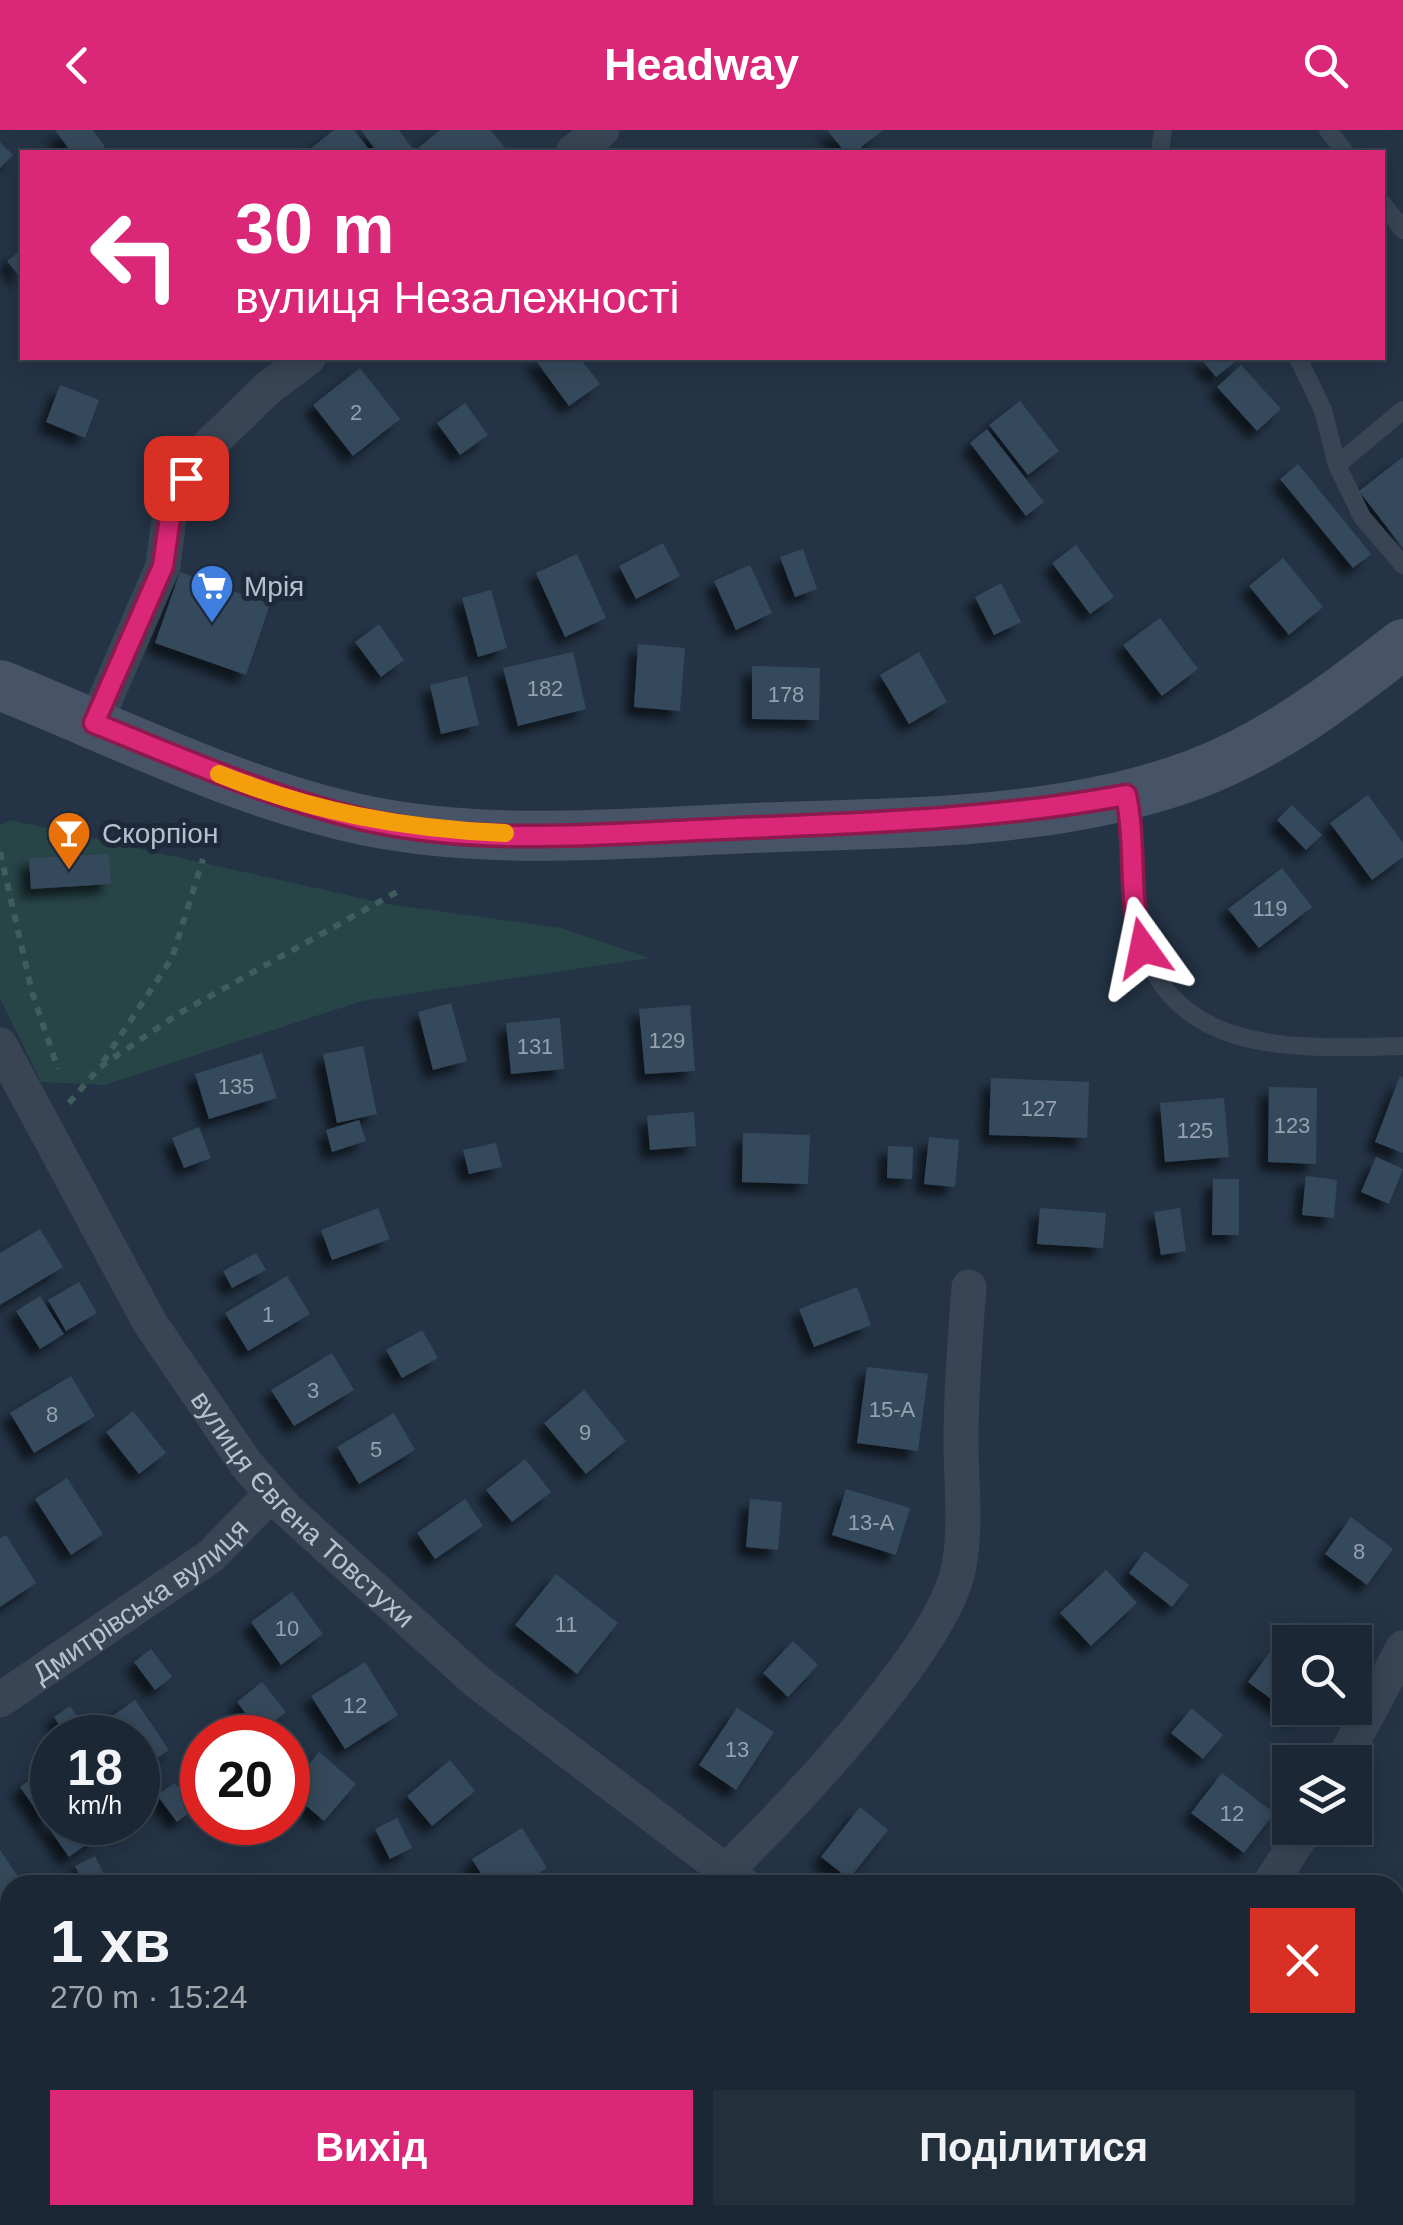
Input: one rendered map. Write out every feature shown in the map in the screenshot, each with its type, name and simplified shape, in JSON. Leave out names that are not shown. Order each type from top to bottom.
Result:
[{"type":"main road","points":[[0,686],[282,798],[368,821],[452,831],[605,834],[1022,813],[1126,795],[1195,775],[1260,743],[1331,700],[1403,644]]},
{"type":"street","points":[[576,150],[602,130]]},
{"type":"street","points":[[94,723],[163,566],[172,503],[181,486],[201,453],[268,388],[305,360]]},
{"type":"street","name":"вулиця Євгена Товстухи","points":[[0,1045],[30,1106],[173,1360],[230,1443],[272,1493],[475,1680],[731,1875]]},
{"type":"street","name":"вулиця Євгена Товстухи","points":[[737,1875],[920,1647],[953,1590],[963,1529],[961,1436],[968,1287]]},
{"type":"street","name":"Дмитрівська вулиця","points":[[0,1700],[211,1556],[272,1493]]},
{"type":"street","points":[[1351,1745],[1403,1648]]},
{"type":"street","points":[[1275,1875],[1295,1845]]},
{"type":"lane","points":[[1328,130],[1343,150]]},
{"type":"lane","points":[[1385,207],[1403,230]]},
{"type":"lane","points":[[1299,360],[1323,410],[1337,465],[1362,517],[1403,565]]},
{"type":"lane","points":[[1337,465],[1403,410]]},
{"type":"lane","points":[[1126,795],[1137,928],[1151,964],[1186,1010],[1219,1032],[1259,1043],[1403,1046]]},
{"type":"path","points":[[0,852],[32,992],[60,1074]]},
{"type":"path","points":[[30,1106],[72,1102],[100,1067],[172,958],[203,859]]},
{"type":"path","points":[[100,1067],[178,1014],[402,889]]},
{"type":"path","points":[[66,1088],[72,1102]]},
{"type":"green space","points":[[11,820],[387,904],[561,928],[649,958],[362,1001],[104,1085],[41,1082],[0,998],[0,825]]},
{"type":"building","points":[[55,130],[93,130],[105,147],[100,150],[70,150]]},
{"type":"building","points":[[334,130],[354,130],[369,150],[309,150]]},
{"type":"building","points":[[361,130],[399,130],[414,150],[376,150]]},
{"type":"building","points":[[440,130],[490,130],[507,150],[420,150]]},
{"type":"building","points":[[827,130],[883,130],[858,150],[843,150]]},
{"type":"building","points":[[0,142],[13,155],[0,168]]},
{"type":"building","points":[[20,251],[20,277],[7,261]]},
{"type":"building","points":[[535,360],[582,360],[600,384],[569,406]]},
{"type":"building","points":[[1202,360],[1237,360],[1216,377]]},
{"type":"building","points":[[1241,365],[1281,409],[1257,431],[1217,387]]},
{"type":"building","points":[[360,368],[400,419],[353,456],[313,405]]},
{"type":"building","points":[[60,385],[99,400],[85,438],[46,422]]},
{"type":"building","points":[[1020,401],[1059,451],[1028,475],[989,425]]},
{"type":"building","points":[[465,403],[488,435],[460,455],[437,423]]},
{"type":"building","points":[[987,429],[1044,502],[1026,516],[970,443]]},
{"type":"building","points":[[1403,457],[1403,548],[1359,491]]},
{"type":"building","points":[[1298,464],[1371,554],[1353,568],[1280,479]]},
{"type":"building","points":[[663,543],[680,576],[636,599],[619,566]]},
{"type":"building","points":[[1076,545],[1114,597],[1090,614],[1052,563]]},
{"type":"building","points":[[803,549],[817,589],[795,597],[780,557]]},
{"type":"building","points":[[577,554],[606,618],[565,637],[536,573]]},
{"type":"building","points":[[1283,558],[1323,607],[1289,635],[1249,586]]},
{"type":"building","points":[[750,565],[772,613],[736,630],[714,581]]},
{"type":"building","name":"Мрія","points":[[180,572],[270,604],[246,675],[155,643]]},
{"type":"building","points":[[1001,583],[1021,622],[994,635],[975,597]]},
{"type":"building","points":[[491,590],[507,648],[478,657],[462,598]]},
{"type":"building","points":[[1160,618],[1198,669],[1162,696],[1123,645]]},
{"type":"building","points":[[379,624],[404,660],[381,677],[355,642]]},
{"type":"building","points":[[638,644],[685,648],[680,711],[634,707]]},
{"type":"building","points":[[573,652],[586,709],[518,726],[503,668]]},
{"type":"building","points":[[919,652],[947,702],[909,724],[880,675]]},
{"type":"building","points":[[752,666],[820,668],[819,720],[752,719]]},
{"type":"building","points":[[467,676],[479,725],[441,734],[430,685]]},
{"type":"building","points":[[1368,795],[1403,843],[1403,857],[1372,880],[1330,823]]},
{"type":"building","points":[[1292,805],[1322,835],[1306,850],[1277,820]]},
{"type":"building","points":[[109,854],[111,884],[31,889],[29,858]]},
{"type":"building","points":[[1282,868],[1312,907],[1259,948],[1228,909]]},
{"type":"building","points":[[451,1003],[467,1061],[433,1070],[418,1012]]},
{"type":"building","points":[[690,1005],[695,1071],[645,1074],[639,1009]]},
{"type":"building","points":[[560,1018],[564,1069],[511,1074],[506,1023]]},
{"type":"building","points":[[363,1046],[377,1114],[337,1123],[323,1054]]},
{"type":"building","points":[[262,1053],[277,1098],[209,1119],[195,1074]]},
{"type":"building","points":[[1400,1076],[1403,1078],[1403,1153],[1375,1142]]},
{"type":"building","points":[[991,1078],[1089,1082],[1087,1138],[989,1135]]},
{"type":"building","points":[[1269,1087],[1317,1088],[1316,1164],[1268,1162]]},
{"type":"building","points":[[1224,1098],[1229,1157],[1165,1162],[1160,1103]]},
{"type":"building","points":[[694,1112],[696,1146],[650,1150],[647,1116]]},
{"type":"building","points":[[359,1120],[366,1141],[332,1152],[326,1130]]},
{"type":"building","points":[[199,1127],[211,1158],[184,1168],[172,1138]]},
{"type":"building","points":[[743,1133],[810,1135],[808,1184],[742,1182]]},
{"type":"building","points":[[929,1137],[959,1140],[955,1187],[924,1184]]},
{"type":"building","points":[[496,1143],[502,1167],[469,1174],[463,1150]]},
{"type":"building","points":[[888,1146],[913,1147],[912,1179],[887,1178]]},
{"type":"building","points":[[1376,1157],[1403,1169],[1389,1204],[1361,1192]]},
{"type":"building","points":[[1306,1176],[1337,1180],[1334,1218],[1302,1215]]},
{"type":"building","points":[[1213,1179],[1239,1179],[1239,1235],[1212,1235]]},
{"type":"building","points":[[378,1208],[390,1239],[332,1260],[321,1230]]},
{"type":"building","points":[[1040,1208],[1106,1213],[1103,1248],[1037,1244]]},
{"type":"building","points":[[1180,1208],[1186,1251],[1161,1255],[1154,1212]]},
{"type":"building","points":[[40,1229],[63,1267],[0,1305],[0,1253]]},
{"type":"building","points":[[256,1253],[266,1270],[232,1288],[223,1271]]},
{"type":"building","points":[[287,1276],[310,1314],[248,1351],[225,1313]]},
{"type":"building","points":[[79,1282],[97,1313],[66,1331],[48,1300]]},
{"type":"building","points":[[857,1287],[871,1325],[814,1347],[799,1309]]},
{"type":"building","points":[[40,1296],[64,1334],[40,1349],[16,1311]]},
{"type":"building","points":[[422,1330],[438,1358],[402,1378],[386,1350]]},
{"type":"building","points":[[332,1353],[354,1390],[294,1426],[271,1390]]},
{"type":"building","points":[[867,1367],[928,1374],[918,1451],[857,1443]]},
{"type":"building","points":[[71,1376],[95,1416],[34,1453],[10,1413]]},
{"type":"building","points":[[584,1390],[626,1441],[586,1474],[544,1423]]},
{"type":"building","points":[[133,1411],[166,1453],[139,1474],[106,1432]]},
{"type":"building","points":[[394,1413],[415,1450],[359,1484],[337,1447]]},
{"type":"building","points":[[525,1459],[551,1492],[512,1522],[486,1490]]},
{"type":"building","points":[[67,1478],[103,1534],[71,1555],[35,1499]]},
{"type":"building","points":[[846,1489],[910,1508],[896,1555],[832,1535]]},
{"type":"building","points":[[465,1499],[483,1526],[435,1559],[417,1533]]},
{"type":"building","points":[[750,1499],[782,1502],[778,1550],[746,1547]]},
{"type":"building","points":[[1351,1517],[1393,1549],[1367,1585],[1325,1554]]},
{"type":"building","points":[[6,1535],[36,1583],[0,1607],[0,1539]]},
{"type":"building","points":[[1145,1551],[1189,1585],[1172,1607],[1129,1573]]},
{"type":"building","points":[[1106,1570],[1137,1603],[1091,1646],[1060,1613]]},
{"type":"building","points":[[556,1574],[618,1623],[577,1674],[515,1625]]},
{"type":"building","points":[[292,1592],[323,1634],[281,1665],[251,1622]]},
{"type":"building","points":[[793,1641],[818,1665],[788,1697],[763,1673]]},
{"type":"building","points":[[151,1649],[172,1677],[155,1690],[134,1662]]},
{"type":"building","points":[[1270,1652],[1272,1654],[1272,1700],[1248,1682]]},
{"type":"building","points":[[365,1662],[398,1715],[345,1749],[311,1696]]},
{"type":"building","points":[[262,1682],[286,1712],[247,1715],[237,1702]]},
{"type":"building","points":[[135,1700],[145,1715],[114,1715]]},
{"type":"building","points":[[70,1706],[76,1715],[57,1715]]},
{"type":"building","points":[[737,1708],[774,1732],[736,1790],[699,1765]]},
{"type":"building","points":[[1192,1708],[1223,1735],[1203,1759],[1171,1733]]},
{"type":"building","points":[[160,1737],[169,1750],[160,1756]]},
{"type":"building","points":[[319,1752],[356,1784],[324,1821],[310,1809],[310,1763]]},
{"type":"building","points":[[450,1760],[475,1791],[432,1826],[407,1796]]},
{"type":"building","points":[[1222,1773],[1272,1811],[1272,1816],[1244,1853],[1191,1813]]},
{"type":"building","points":[[30,1780],[30,1801],[20,1787]]},
{"type":"building","points":[[175,1783],[180,1790],[177,1822],[160,1799],[160,1793]]},
{"type":"building","points":[[860,1807],[888,1830],[852,1875],[844,1875],[821,1857]]},
{"type":"building","points":[[397,1818],[412,1848],[390,1859],[375,1829]]},
{"type":"building","points":[[522,1828],[547,1868],[536,1875],[482,1875],[472,1859]]},
{"type":"building","points":[[61,1845],[86,1845],[69,1857]]},
{"type":"building","points":[[0,1850],[17,1875],[0,1875]]},
{"type":"building","points":[[95,1856],[104,1875],[79,1875],[75,1866]]},
{"type":"slow traffic","points":[[219,774],[282,798],[368,821],[505,833]]},
{"type":"place","name":"Мрія","points":[[212,624]]},
{"type":"place","name":"Скорпіон","points":[[69,871]]},
{"type":"route","points":[[186,478],[172,503],[163,566],[94,723],[282,798],[368,821],[452,831],[605,834],[838,825],[1022,813],[1126,795],[1132,827],[1132,901],[1143,948]]}]
